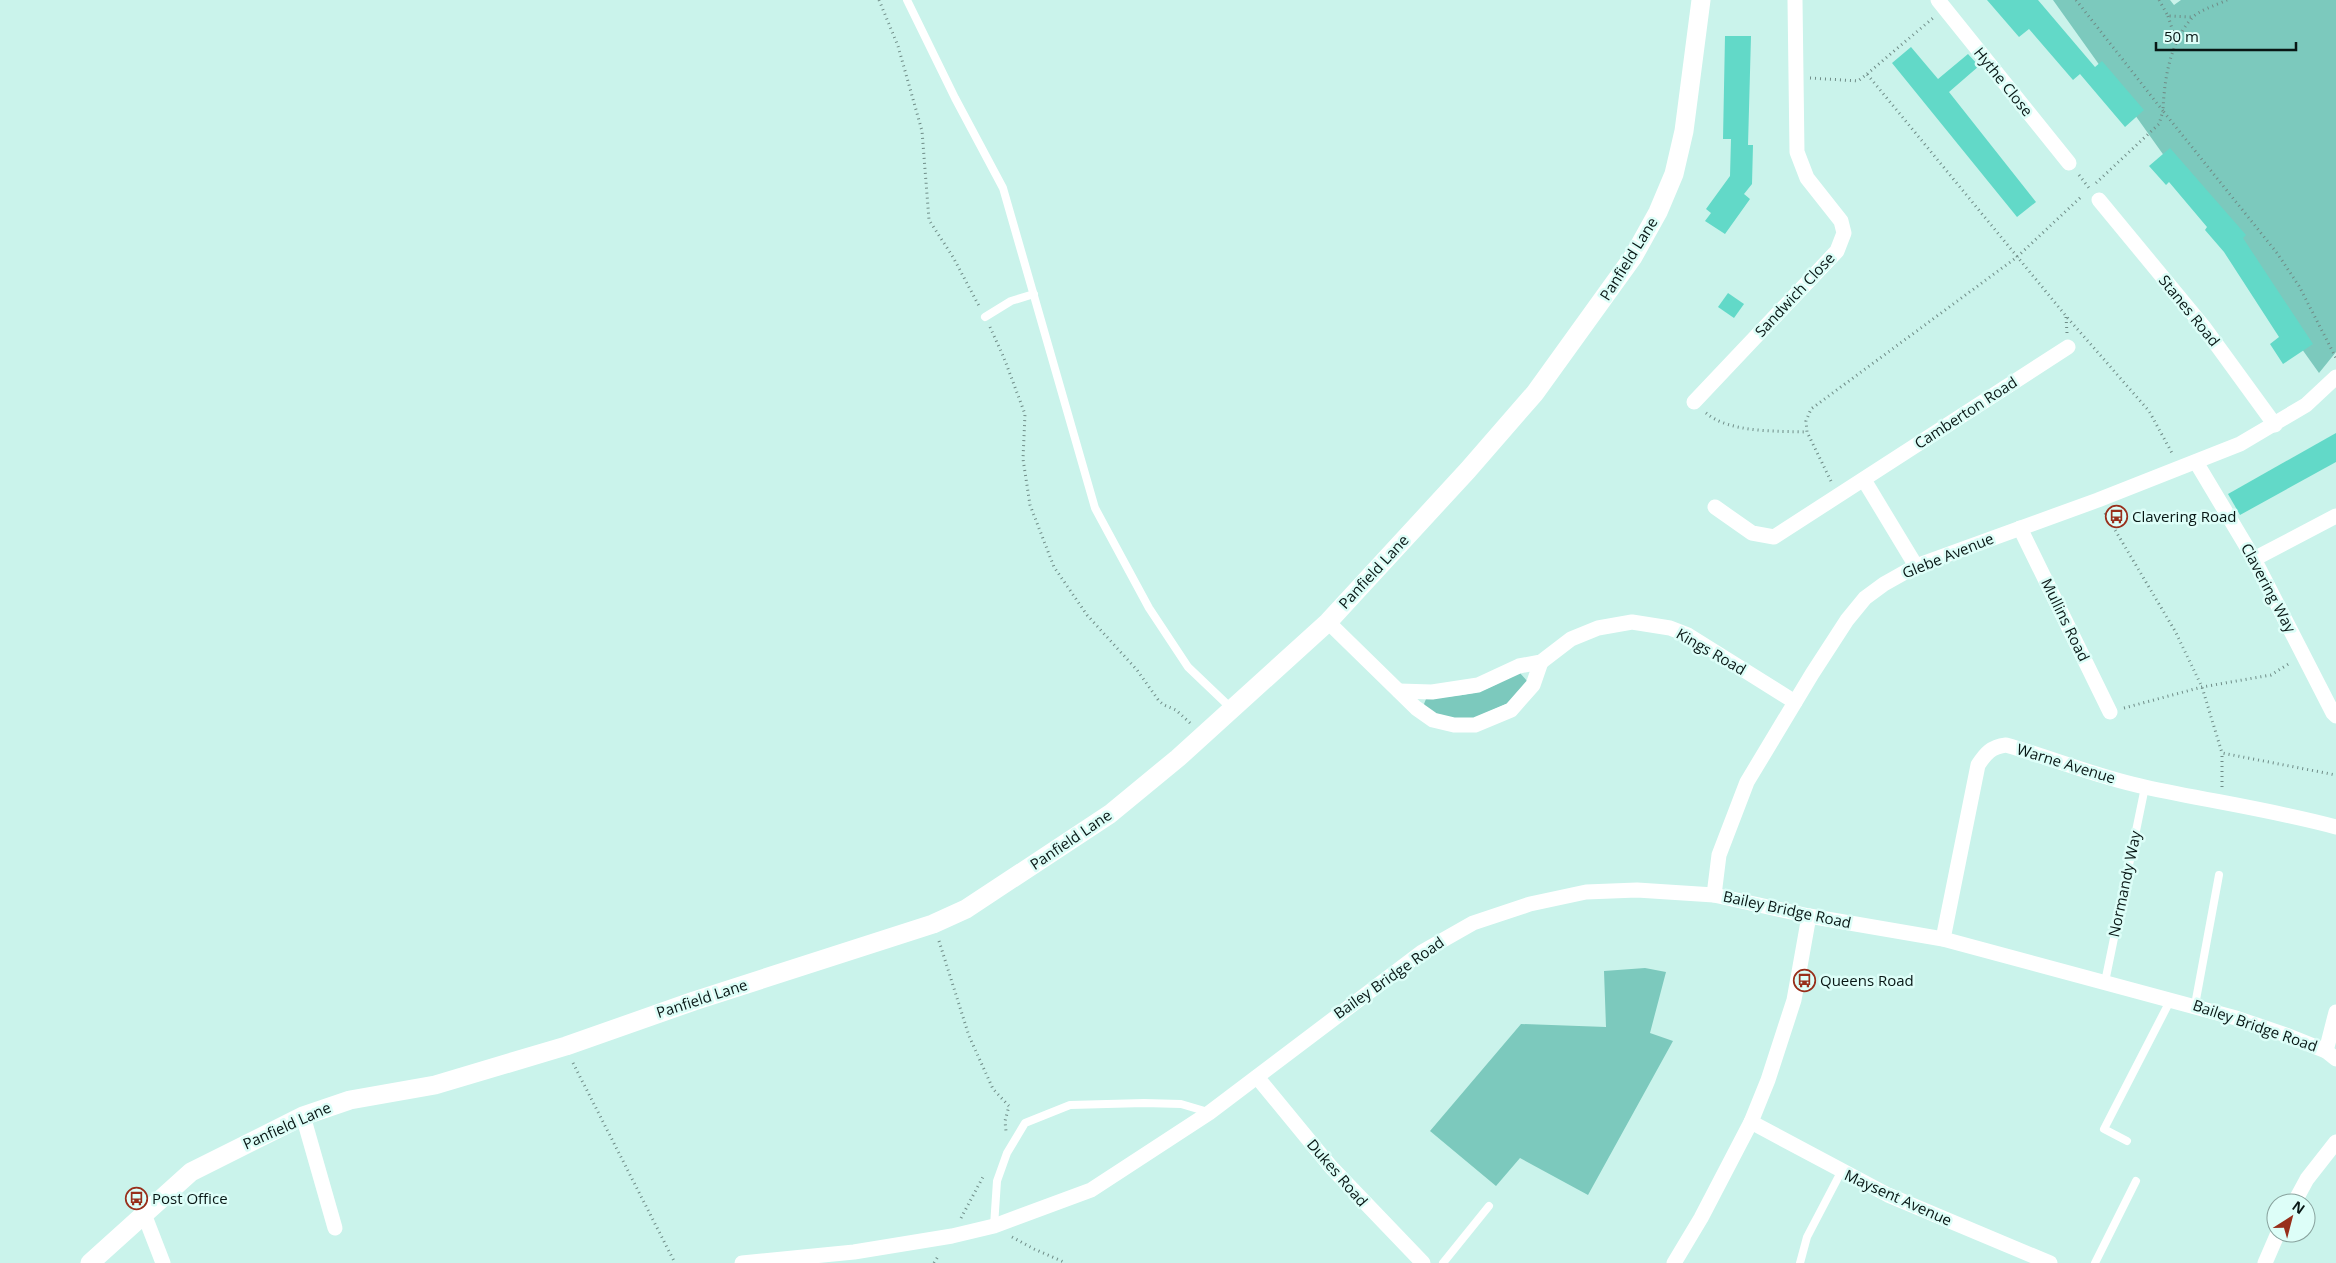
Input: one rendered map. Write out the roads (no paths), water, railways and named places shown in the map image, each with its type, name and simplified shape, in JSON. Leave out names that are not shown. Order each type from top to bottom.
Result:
[{"type":"street","name":"Panfield Lane","points":[[90,1263],[192,1172],[303,1116],[350,1100],[435,1085],[566,1046],[694,1001],[933,924],[966,909],[1110,814],[1205,734],[1328,622],[1536,393],[1633,256],[1658,212],[1674,174],[1684,130],[1701,0]]},
{"type":"street","name":"Sandwich Close","points":[[1694,402],[1837,251],[1844,234],[1841,221],[1806,178],[1800,164],[1796,131],[1795,0]]},
{"type":"street","name":"Hythe Close","points":[[1942,4],[2069,163]]},
{"type":"street","name":"Stanes Road","points":[[2094,195],[2226,356],[2275,425]]},
{"type":"street","name":"Camberton Road","points":[[1715,507],[1752,534],[1774,537],[2068,347]]},
{"type":"street","name":"Glebe Avenue","points":[[1714,895],[1719,855],[1747,782],[1794,702],[1847,620],[1866,598],[1884,584],[1916,566],[2098,500],[2240,444],[2306,405],[2336,378]]},
{"type":"street","name":"Clavering Way","points":[[2196,462],[2254,559],[2336,716]]},
{"type":"street","points":[[1864,480],[1916,566]]},
{"type":"street","points":[[2254,559],[2336,516]]},
{"type":"street","name":"Mullins Road","points":[[2020,528],[2110,712]]},
{"type":"street","points":[[1328,622],[1416,708],[1433,720],[1454,725],[1475,726],[1496,719],[1511,710],[1533,685],[1541,662]]},
{"type":"street","name":"Kings Road","points":[[1399,691],[1432,692],[1478,685],[1519,666],[1541,662],[1571,639],[1598,628],[1632,622],[1651,624],[1688,636],[1794,702]]},
{"type":"street","name":"Warne Avenue","points":[[1944,939],[1978,765],[1986,753],[1994,746],[2006,745],[2145,787],[2219,800],[2336,827]]},
{"type":"street","name":"Bailey Bridge Road","points":[[742,1263],[855,1257],[994,1226],[1091,1190],[1209,1113],[1422,952],[1473,923],[1530,904],[1586,892],[1637,890],[1714,895],[1810,916],[1944,939],[2171,998],[2286,1035],[2331,1055]]},
{"type":"street","points":[[1674,1263],[1701,1218],[1751,1122],[1794,1000],[1810,916]]},
{"type":"street","points":[[2331,1055],[2336,1012]]},
{"type":"street","name":"Dukes Road","points":[[1257,1077],[1331,1167],[1416,1261]]},
{"type":"street","points":[[303,1116],[335,1228]]},
{"type":"street","name":"Maysent Avenue","points":[[1751,1122],[1888,1196],[2050,1263]]},
{"type":"street","points":[[2299,1193],[2307,1179],[2336,1142]]},
{"type":"street","points":[[144,1214],[163,1263]]},
{"type":"street","points":[[2265,1263],[2274,1243]]},
{"type":"lane","points":[[907,0],[955,98],[1003,188],[1096,508],[1149,608],[1188,667],[1232,709]]},
{"type":"lane","points":[[985,317],[1011,301],[1034,294]]},
{"type":"lane","name":"Normandy Way","points":[[2104,982],[2145,787]]},
{"type":"lane","points":[[2194,1005],[2220,875]]},
{"type":"lane","points":[[2127,1141],[2104,1129],[2171,998]]},
{"type":"lane","points":[[994,1226],[996,1181],[1007,1153],[1025,1123],[1070,1106],[1144,1103],[1181,1104],[1209,1113]]},
{"type":"lane","points":[[1800,1263],[1807,1237],[1841,1172]]},
{"type":"lane","points":[[2095,1263],[2136,1181]]},
{"type":"lane","points":[[1443,1263],[1489,1206]]},
{"type":"place","name":"Clavering Road","points":[[2116,517]]},
{"type":"place","name":"Queens Road","points":[[1804,981]]},
{"type":"place","name":"Post Office","points":[[136,1199]]}]
